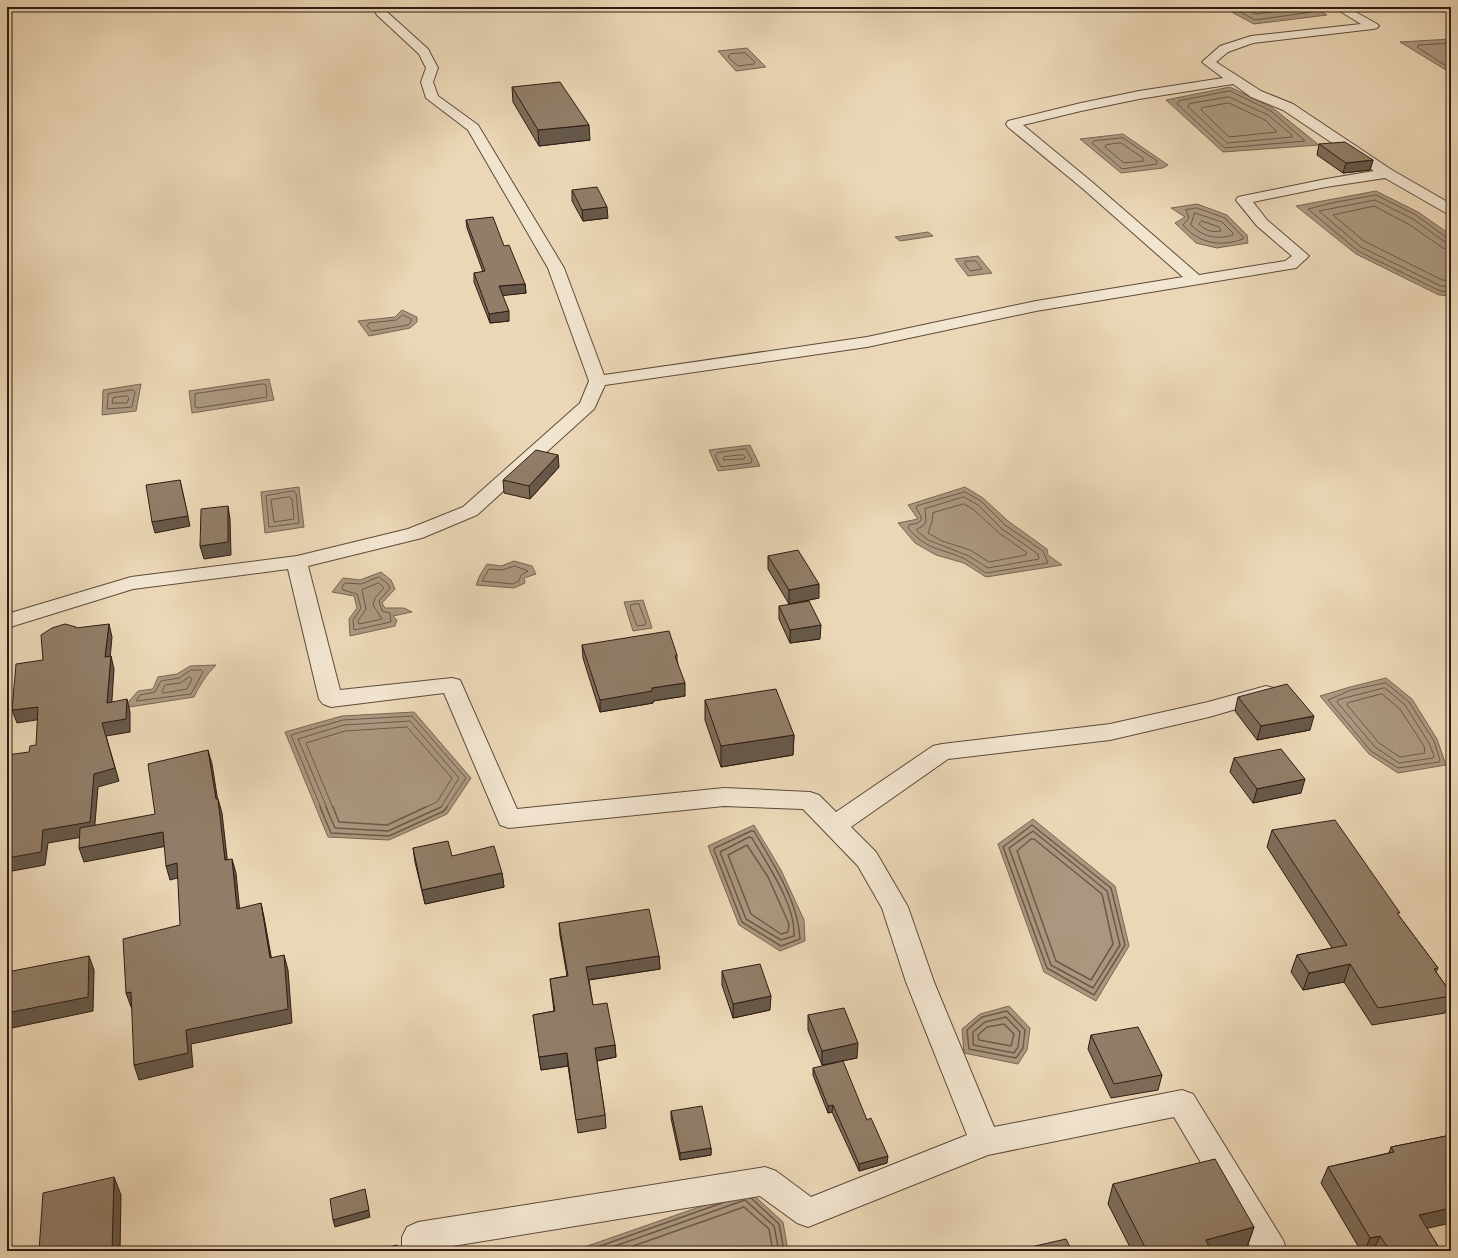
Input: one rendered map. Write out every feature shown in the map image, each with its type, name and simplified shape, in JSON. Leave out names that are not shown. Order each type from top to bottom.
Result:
[{"type":"street","points":[[7,621],[131,583],[297,562],[415,534],[470,511],[588,405],[598,381],[556,268],[474,128],[432,98],[427,82],[432,68],[424,52],[381,13],[378,7]]},
{"type":"street","points":[[1339,7],[1373,26],[1251,40],[1224,49],[1208,62],[1256,94],[1288,107],[1387,173],[1451,210]]},
{"type":"street","points":[[1194,279],[1087,185],[1013,124],[1139,94],[1234,80]]},
{"type":"street","points":[[598,381],[867,342],[1036,306],[1290,264],[1301,256],[1262,222],[1243,200],[1326,183],[1387,173]]},
{"type":"street","points":[[297,562],[330,699],[452,685],[508,819],[724,797],[810,801],[867,859],[895,907],[920,982],[985,1142]]},
{"type":"street","points":[[834,826],[942,752],[1110,732],[1208,709],[1282,689]]},
{"type":"street","points":[[418,1251],[418,1237],[765,1181],[808,1213],[985,1142],[1182,1103],[1271,1251]]},
{"type":"water","points":[[1222,7],[1314,7],[1327,15],[1254,24]]},
{"type":"water","points":[[1451,39],[1451,73],[1400,42]]},
{"type":"water","points":[[747,48],[766,67],[736,71],[718,51]]},
{"type":"water","points":[[1230,87],[1273,108],[1319,145],[1223,152],[1166,100]]},
{"type":"water","points":[[1123,134],[1168,165],[1163,168],[1121,173],[1080,139]]},
{"type":"water","points":[[1376,191],[1418,212],[1451,235],[1451,296],[1439,295],[1356,254],[1296,206]]},
{"type":"water","points":[[1197,204],[1227,215],[1247,235],[1248,243],[1217,248],[1196,243],[1175,223],[1185,217],[1171,208]]},
{"type":"water","points":[[928,232],[933,236],[900,241],[895,237]]},
{"type":"water","points":[[978,256],[992,273],[968,276],[955,259]]},
{"type":"water","points":[[402,310],[417,317],[417,322],[410,328],[369,336],[358,321],[395,317]]},
{"type":"water","points":[[269,379],[274,400],[192,413],[189,391]]},
{"type":"water","points":[[141,384],[136,411],[102,415],[103,390]]},
{"type":"water","points":[[750,445],[760,466],[718,471],[709,450]]},
{"type":"water","points":[[299,487],[304,527],[265,533],[261,492]]},
{"type":"water","points":[[965,487],[983,498],[1008,521],[1047,549],[1048,555],[1062,565],[986,577],[964,563],[936,555],[915,543],[898,523],[918,519],[908,505]]},
{"type":"water","points":[[514,561],[532,566],[536,574],[524,578],[525,583],[514,588],[476,585],[487,564],[501,566]]},
{"type":"water","points":[[381,572],[391,580],[395,589],[382,603],[385,608],[404,608],[412,612],[393,616],[397,620],[395,626],[350,636],[349,619],[357,608],[354,596],[332,592],[343,578],[360,580]]},
{"type":"water","points":[[643,600],[652,628],[633,631],[624,602]]},
{"type":"water","points":[[216,665],[204,680],[194,697],[123,708],[138,691],[153,689],[158,677],[177,674],[190,666]]},
{"type":"water","points":[[1386,678],[1412,699],[1437,739],[1446,765],[1398,773],[1369,754],[1320,696]]},
{"type":"water","points":[[414,712],[471,778],[447,814],[389,840],[328,837],[285,732],[342,716]]},
{"type":"water","points":[[1033,819],[1115,886],[1129,946],[1096,1001],[1044,972],[998,844]]},
{"type":"water","points":[[754,825],[781,870],[804,920],[805,941],[780,951],[739,925],[708,846]]},
{"type":"water","points":[[1009,1006],[1030,1028],[1027,1050],[1018,1064],[964,1053],[962,1029],[980,1014]]},
{"type":"water","points":[[748,1190],[783,1222],[788,1251],[573,1251]]},
{"type":"building","points":[[560,82],[589,125],[538,130],[512,87]]},
{"type":"building","points":[[1345,142],[1373,160],[1346,163],[1319,144]]},
{"type":"building","points":[[597,187],[607,207],[582,210],[572,190]]},
{"type":"building","points":[[493,217],[504,246],[509,245],[525,284],[499,286],[509,311],[489,314],[474,273],[485,271],[466,220]]},
{"type":"building","points":[[536,450],[558,455],[529,486],[503,480]]},
{"type":"building","points":[[180,480],[188,516],[152,522],[146,485]]},
{"type":"building","points":[[228,506],[228,542],[200,546],[201,509]]},
{"type":"building","points":[[798,550],[819,584],[789,590],[768,556]]},
{"type":"building","points":[[809,601],[821,625],[790,630],[779,606]]},
{"type":"building","points":[[65,624],[76,628],[109,624],[105,657],[111,656],[107,703],[127,699],[126,719],[102,723],[115,768],[94,774],[90,822],[43,830],[41,852],[7,858],[7,755],[29,752],[30,746],[36,745],[38,707],[12,710],[16,664],[43,660],[41,635],[52,628]]},
{"type":"building","points":[[669,631],[677,655],[675,656],[685,683],[652,688],[652,691],[600,700],[582,645]]},
{"type":"building","points":[[1287,684],[1314,716],[1261,726],[1238,697]]},
{"type":"building","points":[[776,689],[794,735],[721,746],[705,700]]},
{"type":"building","points":[[1281,749],[1305,779],[1257,789],[1234,758]]},
{"type":"building","points":[[208,750],[216,799],[218,799],[225,860],[232,859],[237,909],[261,903],[270,958],[284,955],[288,1009],[186,1030],[188,1053],[134,1065],[131,992],[126,993],[123,939],[180,925],[177,863],[166,866],[163,832],[79,848],[80,828],[155,814],[148,764]]},
{"type":"building","points":[[1335,820],[1400,913],[1397,913],[1438,968],[1434,969],[1451,993],[1451,996],[1378,1008],[1350,964],[1309,973],[1297,955],[1347,945],[1272,830]]},
{"type":"building","points":[[448,841],[452,856],[494,846],[502,873],[422,890],[413,848]]},
{"type":"building","points":[[649,909],[659,956],[586,967],[593,1005],[607,1003],[615,1045],[595,1048],[605,1115],[576,1120],[567,1053],[539,1057],[533,1015],[555,1011],[550,979],[568,976],[559,923]]},
{"type":"building","points":[[89,956],[88,997],[7,1013],[7,972]]},
{"type":"building","points":[[760,964],[771,996],[733,1004],[722,971]]},
{"type":"building","points":[[844,1008],[858,1043],[822,1051],[808,1015]]},
{"type":"building","points":[[1138,1027],[1162,1075],[1114,1084],[1091,1035]]},
{"type":"building","points":[[843,1061],[867,1120],[871,1118],[888,1156],[859,1164],[833,1105],[828,1106],[813,1068]]},
{"type":"building","points":[[702,1106],[711,1148],[680,1153],[671,1111]]},
{"type":"building","points":[[1451,1135],[1451,1208],[1419,1215],[1441,1251],[1390,1251],[1380,1236],[1370,1238],[1328,1167],[1394,1152],[1391,1147]]},
{"type":"building","points":[[1215,1159],[1254,1227],[1206,1240],[1211,1251],[1147,1251],[1113,1184]]},
{"type":"building","points":[[114,1177],[112,1251],[39,1251],[43,1193]]},
{"type":"building","points":[[365,1189],[369,1210],[333,1220],[330,1199]]},
{"type":"building","points":[[1066,1239],[1072,1251],[1013,1251]]},
{"type":"building","points":[[397,1245],[398,1251],[372,1251]]}]
